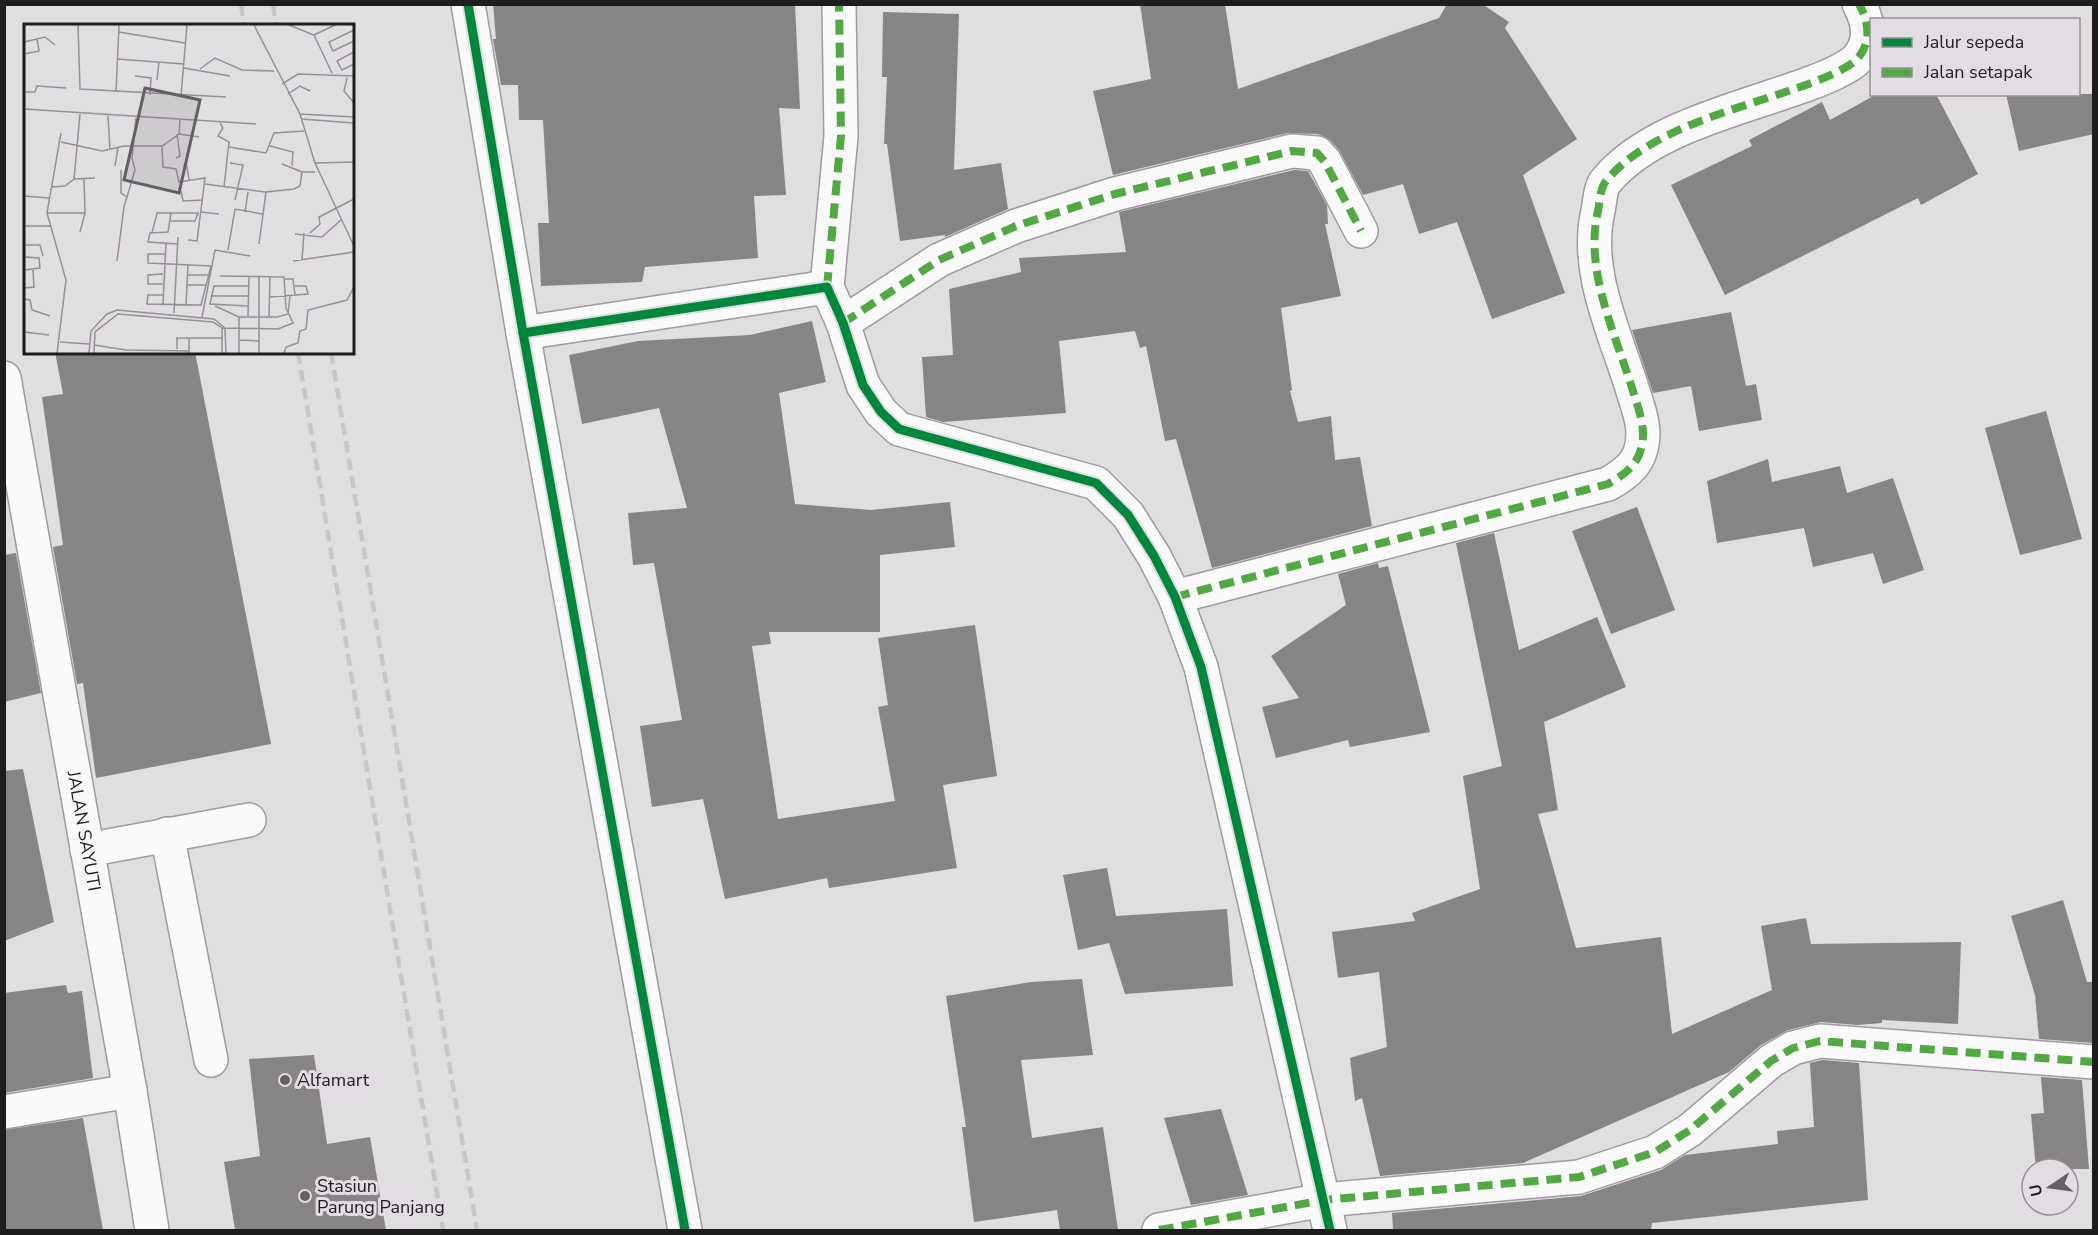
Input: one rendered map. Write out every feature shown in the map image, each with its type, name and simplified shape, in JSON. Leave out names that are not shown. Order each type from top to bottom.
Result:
[{"type":"street","points":[[468,4],[523,333],[685,1230]]},
{"type":"street","points":[[839,4],[841,136],[827,287],[843,323],[863,385],[880,412],[899,429],[1096,483],[1128,515],[1175,597],[1201,667],[1327,1215]]},
{"type":"street","points":[[1175,597],[1608,484],[1627,472],[1641,451],[1644,426],[1602,291],[1593,249],[1596,219],[1604,183],[1636,152],[1708,119],[1814,83],[1855,61],[1868,37],[1866,18],[1859,4]]},
{"type":"street","points":[[843,323],[939,260],[1016,226],[1115,195],[1292,151],[1317,153],[1325,162],[1361,231]]},
{"type":"street","points":[[523,333],[827,287]]},
{"type":"street","name":"JALAN SAYUTI","points":[[4,378],[9,433],[87,850],[152,1230]]},
{"type":"street","points":[[87,850],[249,820]]},
{"type":"street","points":[[167,834],[211,1060]]},
{"type":"street","points":[[1159,1230],[1327,1215],[1579,1177],[1655,1152],[1690,1130],[1771,1061],[1793,1048],[1820,1041],[2094,1062]]},
{"type":"street","points":[[4,1112],[130,1091]]},
{"type":"building","points":[[493,4],[795,4],[800,109],[779,108],[786,195],[754,196],[758,258],[645,267],[642,282],[541,286],[538,223],[549,223],[543,120],[519,120],[518,85],[501,85],[493,39],[496,39]]},
{"type":"building","points":[[1140,4],[1225,4],[1238,89],[1439,18],[1447,4],[1482,4],[1509,22],[1505,28],[1577,139],[1523,175],[1565,293],[1492,319],[1457,222],[1419,234],[1403,184],[1363,195],[1339,150],[1330,140],[1318,134],[1288,133],[1113,175],[1093,91],[1151,79]]},
{"type":"building","points":[[883,12],[959,14],[954,170],[1001,163],[1008,209],[945,237],[945,235],[900,241],[887,144],[884,144],[887,77],[882,77]]},
{"type":"building","points":[[2094,94],[2094,134],[2019,151],[2006,96]]},
{"type":"building","points":[[1873,96],[1937,96],[1978,174],[1921,205],[1918,198],[1725,295],[1671,185],[1752,146],[1749,140],[1822,102],[1830,120]]},
{"type":"building","points":[[1294,170],[1308,171],[1327,205],[1328,224],[1325,224],[1341,296],[1281,308],[1292,390],[1290,391],[1298,422],[1331,416],[1335,460],[1360,457],[1372,526],[1212,568],[1176,439],[1165,441],[1146,346],[1140,348],[1135,331],[1059,341],[1066,413],[943,422],[926,417],[922,357],[953,355],[949,289],[1021,272],[1019,258],[1126,252],[1119,212]]},
{"type":"building","points":[[1731,312],[1746,386],[1756,384],[1762,420],[1699,431],[1691,386],[1653,393],[1632,330]]},
{"type":"building","points":[[812,321],[826,382],[779,393],[795,504],[871,510],[950,502],[955,547],[880,555],[880,632],[769,632],[771,644],[752,646],[778,819],[895,801],[878,707],[888,705],[878,638],[975,625],[997,776],[943,785],[957,868],[829,888],[827,878],[725,899],[703,799],[652,807],[640,726],[682,720],[654,563],[633,565],[628,513],[687,508],[659,408],[582,424],[569,355],[638,341],[750,335]]},
{"type":"building","points":[[55,354],[195,354],[271,744],[96,778],[83,683],[77,684],[53,547],[63,545],[42,397],[63,394]]},
{"type":"building","points":[[2046,411],[2082,539],[2020,555],[1985,428]]},
{"type":"building","points":[[1768,459],[1772,482],[1840,466],[1847,493],[1893,478],[1924,570],[1883,584],[1873,553],[1813,567],[1804,528],[1717,543],[1707,481]]},
{"type":"building","points":[[1637,507],[1675,610],[1611,634],[1572,531]]},
{"type":"building","points":[[1494,533],[1519,650],[1597,617],[1626,687],[1544,722],[1558,810],[1538,814],[1576,948],[1661,937],[1672,1034],[1772,990],[1761,926],[1806,918],[1811,944],[1961,942],[1958,1024],[1882,1020],[1882,1023],[1857,1025],[1821,1022],[1788,1030],[1761,1045],[1729,1072],[1523,1163],[1380,1176],[1362,1098],[1355,1101],[1350,1058],[1387,1047],[1379,972],[1338,978],[1332,932],[1415,921],[1412,913],[1480,889],[1463,776],[1502,766],[1456,543]]},
{"type":"building","points":[[16,553],[41,693],[4,702],[4,555]]},
{"type":"building","points":[[1378,563],[1379,568],[1388,566],[1430,732],[1350,747],[1348,740],[1276,758],[1262,707],[1299,698],[1271,656],[1346,605],[1338,574]]},
{"type":"building","points":[[23,769],[54,922],[4,941],[4,771]]},
{"type":"building","points":[[1107,868],[1116,916],[1227,909],[1233,986],[1125,994],[1109,943],[1078,950],[1063,875]]},
{"type":"building","points":[[2063,900],[2087,982],[2094,982],[2094,1043],[2039,1039],[2035,995],[2011,916]]},
{"type":"building","points":[[1082,979],[1093,1055],[1021,1060],[1032,1138],[1103,1127],[1118,1230],[1060,1230],[1057,1210],[974,1222],[962,1127],[966,1127],[946,996],[1031,982]]},
{"type":"building","points":[[66,985],[68,993],[82,991],[93,1078],[4,1093],[4,993]]},
{"type":"building","name":"Stasiun Parung Panjang","points":[[314,1055],[327,1144],[370,1137],[386,1230],[235,1230],[224,1162],[260,1156],[249,1059]]},
{"type":"building","points":[[1822,1060],[1859,1063],[1868,1200],[1652,1223],[1651,1230],[1393,1230],[1392,1213],[1581,1196],[1661,1170],[1685,1155],[1778,1144],[1777,1131],[1814,1127],[1810,1063]]},
{"type":"building","points":[[2041,1077],[2082,1080],[2089,1169],[2080,1169],[2080,1157],[2035,1157],[2031,1114],[2044,1113]]},
{"type":"building","points":[[1221,1109],[1248,1195],[1191,1205],[1164,1118]]},
{"type":"building","points":[[83,1118],[103,1230],[4,1230],[4,1130]]},
{"type":"railway","points":[[241,4],[244,24]]},
{"type":"railway","points":[[273,4],[276,24]]},
{"type":"railway","points":[[298,354],[443,1230]]},
{"type":"railway","points":[[331,354],[477,1230]]},
{"type":"marked path","points":[[827,287],[841,136],[839,4]]},
{"type":"marked path","points":[[1175,597],[1608,484],[1628,470],[1639,455],[1643,433],[1637,403],[1603,301],[1598,278],[1595,233],[1600,195],[1604,184],[1623,164],[1667,136],[1717,115],[1816,81],[1851,64],[1862,53],[1867,39],[1867,25],[1859,4]]},
{"type":"marked path","points":[[843,323],[939,260],[1016,226],[1115,194],[1292,151],[1317,153],[1325,162],[1361,231]]},
{"type":"marked path","points":[[1159,1230],[1324,1200],[1579,1177],[1655,1152],[1690,1130],[1771,1061],[1793,1048],[1820,1041],[2094,1062]]},
{"type":"cycle path","points":[[468,4],[523,333],[685,1230]]},
{"type":"cycle path","points":[[523,333],[827,287],[843,323],[863,385],[881,412],[899,429],[1096,483],[1128,515],[1154,556],[1175,597],[1201,667],[1330,1230]]},
{"type":"place","name":"Alfamart","points":[[285,1080]]},
{"type":"place","name":"Stasiun Parung Panjang","points":[[305,1196]]}]
